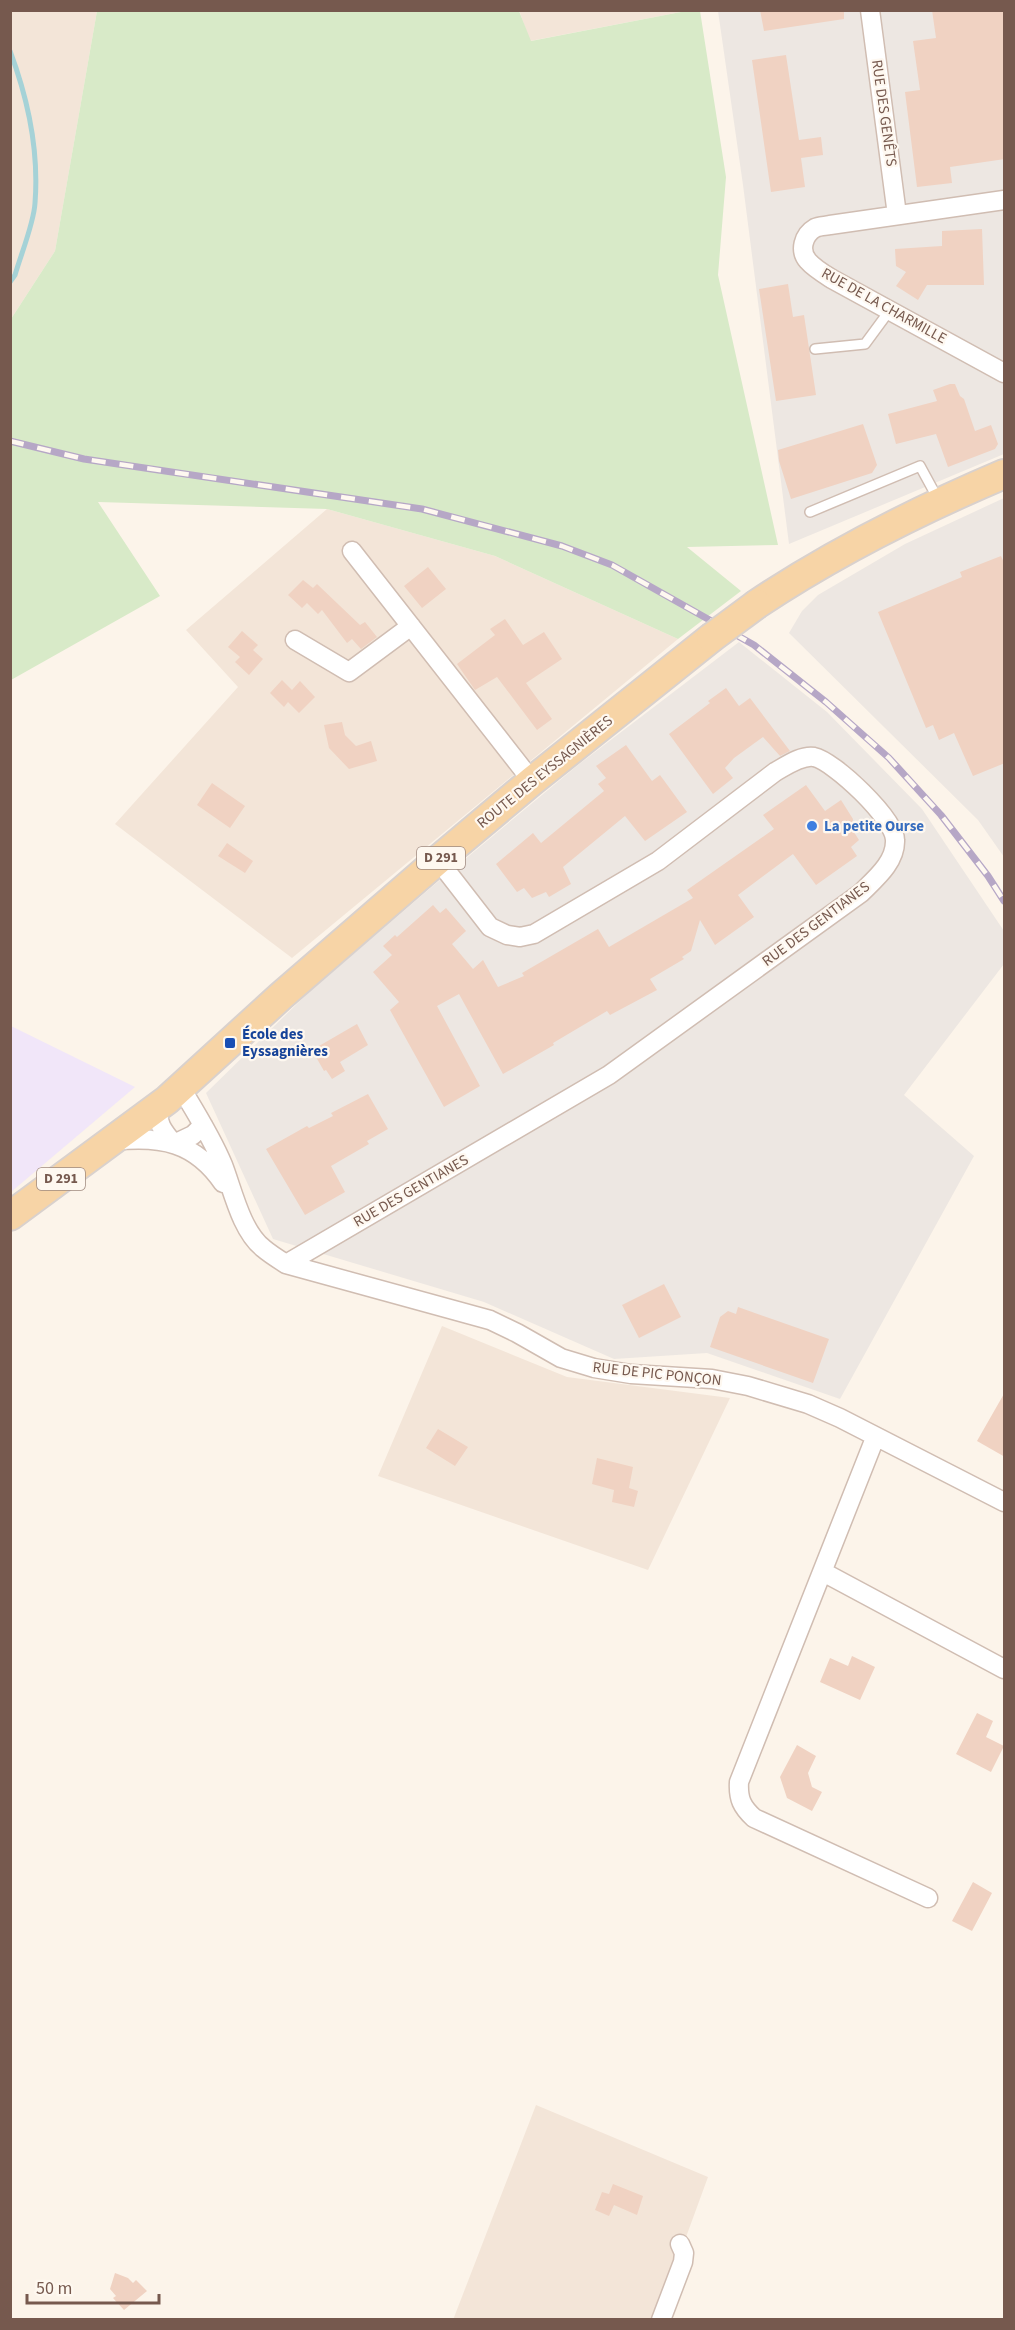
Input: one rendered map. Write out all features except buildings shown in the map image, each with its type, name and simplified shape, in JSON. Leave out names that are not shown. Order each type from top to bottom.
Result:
[{"type":"main road","name":"ROUTE DES EYSSAGNIÈRES","points":[[10,1216],[112,1142],[181,1088],[281,996],[438,860],[532,781],[711,638],[757,604],[835,555],[939,502],[1005,474]]},
{"type":"street","name":"RUE DES GENÊTS","points":[[870,10],[897,215]]},
{"type":"street","name":"RUE DE LA CHARMILLE","points":[[1005,200],[815,228],[802,245],[809,263],[832,279],[1005,373]]},
{"type":"street","points":[[351,551],[532,781]]},
{"type":"street","points":[[295,639],[349,672],[411,626]]},
{"type":"street","name":"RUE DES GENTIANES","points":[[286,1264],[609,1075],[861,893],[880,874],[893,856],[896,839],[887,820],[842,773],[827,762],[812,757],[796,760],[776,772],[658,861],[534,934],[520,937],[507,935],[490,927],[438,860]]},
{"type":"street","name":"RUE DE PIC PONÇON","points":[[181,1088],[203,1125],[223,1166],[231,1194]]},
{"type":"street","points":[[159,1106],[157,1117],[160,1126],[174,1144],[193,1135],[203,1125]]},
{"type":"street","name":"RUE DE PIC PONÇON","points":[[112,1142],[147,1139],[174,1144],[200,1155],[231,1194],[244,1221],[261,1247],[286,1264],[490,1320],[561,1358],[594,1368],[631,1374],[712,1379],[748,1386],[808,1404],[1005,1502]]},
{"type":"street","points":[[875,1438],[739,1782],[738,1792],[742,1806],[754,1818],[928,1898]]},
{"type":"street","points":[[823,1572],[1005,1669]]},
{"type":"street","points":[[661,2319],[683,2262],[684,2253],[680,2244]]},
{"type":"lane","points":[[815,348],[865,344],[890,310]]},
{"type":"lane","points":[[810,512],[920,466],[939,502]]},
{"type":"shaded area","points":[[519,10],[686,11],[530,41]]},
{"type":"shaded area","points":[[11,11],[97,11],[55,251],[11,319]]},
{"type":"shaded area","points":[[718,11],[1004,11],[1004,454],[789,544],[743,185]]},
{"type":"shaded area","points":[[1004,498],[1004,857],[978,820],[789,633],[802,611],[818,595],[905,544]]},
{"type":"shaded area","points":[[327,509],[495,556],[678,639],[292,958],[115,824],[238,687],[186,630]]},
{"type":"shaded area","points":[[739,642],[827,712],[922,809],[1004,931],[1004,964],[904,1095],[974,1156],[840,1399],[707,1353],[614,1359],[484,1302],[273,1239],[206,1093],[310,991],[434,885],[578,765]]},
{"type":"shaded area","points":[[11,1026],[135,1087],[10,1192]]},
{"type":"shaded area","points":[[442,1326],[567,1377],[730,1398],[648,1570],[378,1476]]},
{"type":"shaded area","points":[[536,2105],[708,2177],[656,2319],[453,2320]]},
{"type":"green space","points":[[97,11],[519,11],[531,41],[686,11],[700,11],[726,177],[718,275],[778,545],[687,547],[741,591],[678,639],[495,556],[327,509],[98,502],[160,596],[11,680],[11,319],[55,251]]},
{"type":"waterway","points":[[10,51],[31,126],[36,184],[35,203],[27,239],[15,275],[10,282]]},
{"type":"railway","points":[[10,441],[84,459],[422,509],[562,546],[612,565],[754,645],[826,702],[889,758],[941,815],[988,876],[1004,901]]},
{"type":"place","name":"La petite Ourse","points":[[812,826]]},
{"type":"place","name":"École des Eyssagnières","points":[[230,1043]]}]
